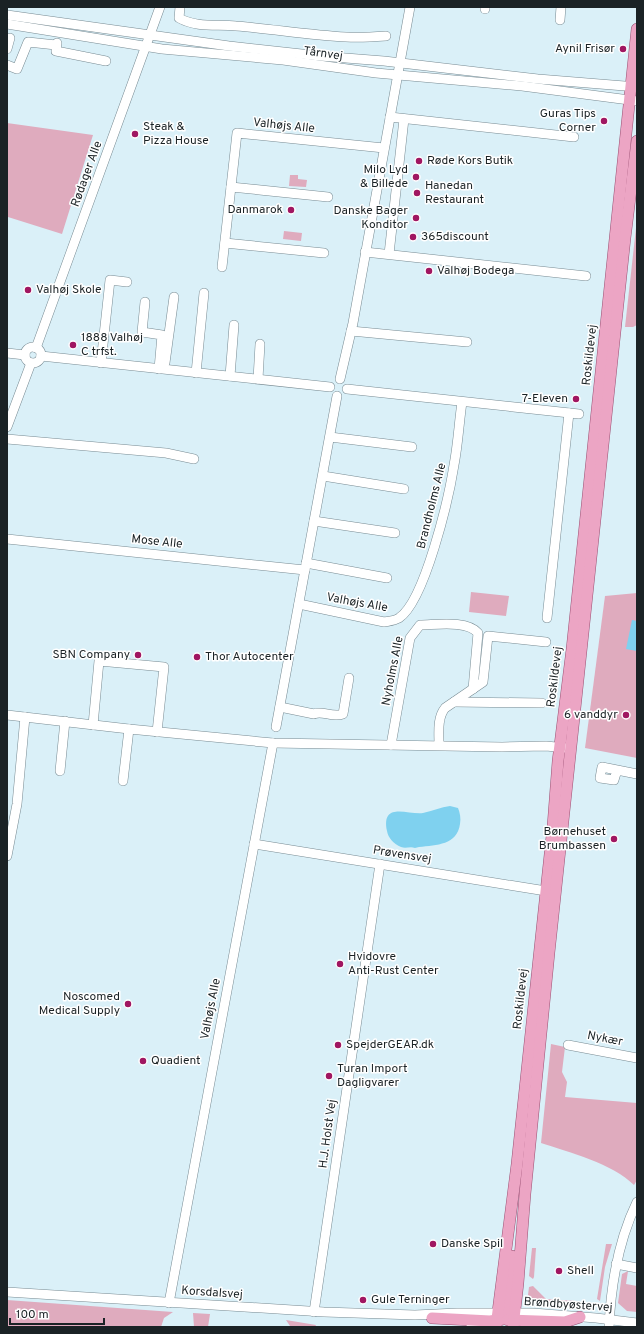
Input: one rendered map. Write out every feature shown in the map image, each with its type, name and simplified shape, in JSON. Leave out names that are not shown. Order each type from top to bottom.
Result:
[{"type":"main road","name":"Roskildevej","points":[[505,1321],[512,1260],[510,1223],[617,226],[633,100],[637,29]]},
{"type":"main road","name":"Roskildevej","points":[[505,1321],[525,1194],[637,141]]},
{"type":"main road","points":[[432,1318],[490,1321],[565,1322],[580,1317]]},
{"type":"street","name":"Rødager Alle","points":[[36,348],[160,7]]},
{"type":"street","points":[[180,7],[179,18],[187,23],[210,26],[219,24],[347,37],[386,36]]},
{"type":"street","points":[[340,379],[351,331],[410,7]]},
{"type":"street","points":[[560,20],[561,7]]},
{"type":"street","name":"Tårnvej","points":[[7,15],[76,26],[261,49],[400,62],[538,79],[634,86]]},
{"type":"street","name":"Tårnvej","points":[[7,24],[146,46],[283,60],[398,75],[522,86],[633,100]]},
{"type":"street","points":[[7,49],[10,38]]},
{"type":"street","points":[[7,66],[17,69],[28,42],[57,43],[56,51],[106,61]]},
{"type":"street","points":[[390,117],[574,137]]},
{"type":"street","points":[[389,254],[404,118]]},
{"type":"street","name":"Valhøjs Alle","points":[[222,267],[236,133],[384,148]]},
{"type":"street","points":[[231,187],[328,197]]},
{"type":"street","points":[[225,243],[324,253]]},
{"type":"street","points":[[365,252],[586,276]]},
{"type":"street","points":[[101,363],[110,280],[127,282]]},
{"type":"street","points":[[196,373],[204,293]]},
{"type":"street","points":[[162,369],[174,298]]},
{"type":"street","points":[[144,302],[142,332],[162,335],[162,369]]},
{"type":"street","points":[[230,376],[234,325]]},
{"type":"street","points":[[351,331],[467,342]]},
{"type":"street","points":[[258,379],[260,344]]},
{"type":"street","points":[[36,348],[40,351],[41,356],[36,363],[31,363],[27,360],[26,355],[29,349],[36,348]]},
{"type":"street","points":[[7,353],[26,355]]},
{"type":"street","points":[[41,356],[330,387]]},
{"type":"street","points":[[7,427],[31,363]]},
{"type":"street","points":[[340,379],[346,382],[347,389],[344,395],[338,396],[332,393],[330,387],[333,381],[340,379]]},
{"type":"street","points":[[347,389],[579,414]]},
{"type":"street","points":[[276,727],[338,396]]},
{"type":"street","name":"Brandholms Alle","points":[[407,610],[420,588],[434,552],[455,464],[462,402]]},
{"type":"street","points":[[547,618],[569,413]]},
{"type":"street","points":[[330,437],[412,447]]},
{"type":"street","points":[[7,439],[166,453],[194,459]]},
{"type":"street","points":[[323,476],[404,490]]},
{"type":"street","points":[[314,521],[395,533]]},
{"type":"street","name":"Mose Alle","points":[[7,539],[306,567]]},
{"type":"street","points":[[306,567],[387,578]]},
{"type":"street","name":"Valhøjs Alle","points":[[299,604],[384,622],[393,621],[400,618],[407,610]]},
{"type":"street","name":"Nyholms Alle","points":[[391,745],[410,638],[420,625],[462,624],[474,628],[478,633],[473,690]]},
{"type":"street","points":[[439,745],[441,713],[445,708],[483,682],[488,636],[546,642]]},
{"type":"street","points":[[93,725],[99,661],[164,667],[157,732]]},
{"type":"street","points":[[280,707],[314,714],[317,712],[337,716],[342,714],[349,678]]},
{"type":"street","points":[[454,702],[542,703]]},
{"type":"street","points":[[7,715],[157,732],[273,743],[546,746],[572,749]]},
{"type":"street","points":[[7,856],[16,804],[25,717]]},
{"type":"street","points":[[60,771],[65,721]]},
{"type":"street","points":[[123,781],[129,729]]},
{"type":"street","name":"Valhøjs Alle","points":[[169,1303],[273,743]]},
{"type":"street","points":[[617,770],[637,774]]},
{"type":"street","name":"Prøvensvej","points":[[254,844],[546,891]]},
{"type":"street","name":"H.J. Holst Vej","points":[[314,1312],[380,864]]},
{"type":"street","name":"Nykær","points":[[568,1045],[637,1058]]},
{"type":"street","points":[[609,1323],[616,1264],[629,1219],[637,1202]]},
{"type":"street","points":[[616,1264],[637,1268]]},
{"type":"street","name":"Korsdalsvej","points":[[7,1292],[314,1312],[415,1315],[457,1313],[505,1321]]},
{"type":"street","name":"Korsdalsvej","points":[[415,1315],[432,1318]]},
{"type":"street","name":"Brøndbyøstervej","points":[[580,1317],[609,1323],[637,1323]]},
{"type":"shaded area","points":[[7,123],[93,135],[62,234],[8,217],[7,218]]},
{"type":"shaded area","points":[[290,175],[298,175],[298,179],[307,180],[306,187],[289,186]]},
{"type":"shaded area","points":[[637,219],[637,325],[633,327],[625,327]]},
{"type":"shaded area","points":[[284,231],[302,233],[301,241],[283,239]]},
{"type":"shaded area","points":[[471,592],[509,596],[506,616],[469,612]]},
{"type":"shaded area","points":[[637,593],[637,758],[585,748],[605,596]]},
{"type":"shaded area","points":[[551,1044],[565,1047],[562,1072],[567,1082],[565,1097],[637,1103],[637,1180],[634,1185],[615,1171],[603,1165],[541,1143]]},
{"type":"shaded area","points":[[606,1244],[612,1244],[605,1267],[600,1301],[597,1299]]},
{"type":"shaded area","points":[[532,1248],[536,1248],[533,1279],[529,1276]]},
{"type":"shaded area","points":[[628,1271],[626,1284],[637,1286],[637,1312],[627,1311],[618,1303],[622,1274]]},
{"type":"shaded area","points":[[533,1286],[546,1299],[576,1301],[578,1305],[537,1302],[528,1295],[529,1287]]},
{"type":"shaded area","points":[[7,1300],[173,1312],[164,1318],[161,1327],[7,1327]]},
{"type":"shaded area","points":[[193,1313],[210,1314],[208,1327],[194,1327]]},
{"type":"shaded area","points":[[286,1320],[316,1325],[315,1327],[295,1327],[290,1326]]},
{"type":"water","points":[[632,620],[637,621],[637,651],[626,649]]},
{"type":"water","points":[[450,806],[458,808],[460,824],[455,836],[445,843],[415,848],[403,848],[398,846],[390,838],[387,831],[386,822],[388,816],[392,813],[423,813]]},
{"type":"place","name":"Aynil Frisør","points":[[623,49]]},
{"type":"place","name":"Guras Tips Corner","points":[[604,121]]},
{"type":"place","name":"Steak & Pizza House","points":[[135,134]]},
{"type":"place","name":"Røde Kors Butik","points":[[419,161]]},
{"type":"place","name":"Milo Lyd & Billede","points":[[416,177]]},
{"type":"place","name":"Hanedan Restaurant","points":[[417,193]]},
{"type":"place","name":"Danmarok","points":[[291,210]]},
{"type":"place","name":"Danske Bager Konditor","points":[[416,218]]},
{"type":"place","name":"365discount","points":[[413,237]]},
{"type":"place","name":"Valhøj Bodega","points":[[429,271]]},
{"type":"place","name":"Valhøj Skole","points":[[28,290]]},
{"type":"place","name":"1888 Valhøj C trfst.","points":[[73,345]]},
{"type":"place","name":"7-Eleven","points":[[576,399]]},
{"type":"place","name":"SBN Company","points":[[138,655]]},
{"type":"place","name":"Thor Autocenter","points":[[197,657]]},
{"type":"place","name":"6 vanddyr","points":[[626,715]]},
{"type":"place","name":"Børnehuset Brumbassen","points":[[614,839]]},
{"type":"place","name":"Hvidovre Anti-Rust Center","points":[[340,964]]},
{"type":"place","name":"Noscomed Medical Supply","points":[[128,1004]]},
{"type":"place","name":"SpejderGEAR.dk","points":[[338,1045]]},
{"type":"place","name":"Quadient","points":[[143,1061]]},
{"type":"place","name":"Turan Import Dagligvarer","points":[[329,1076]]},
{"type":"place","name":"Danske Spil","points":[[433,1244]]},
{"type":"place","name":"Shell","points":[[559,1271]]},
{"type":"place","name":"Gule Terninger","points":[[363,1300]]}]
